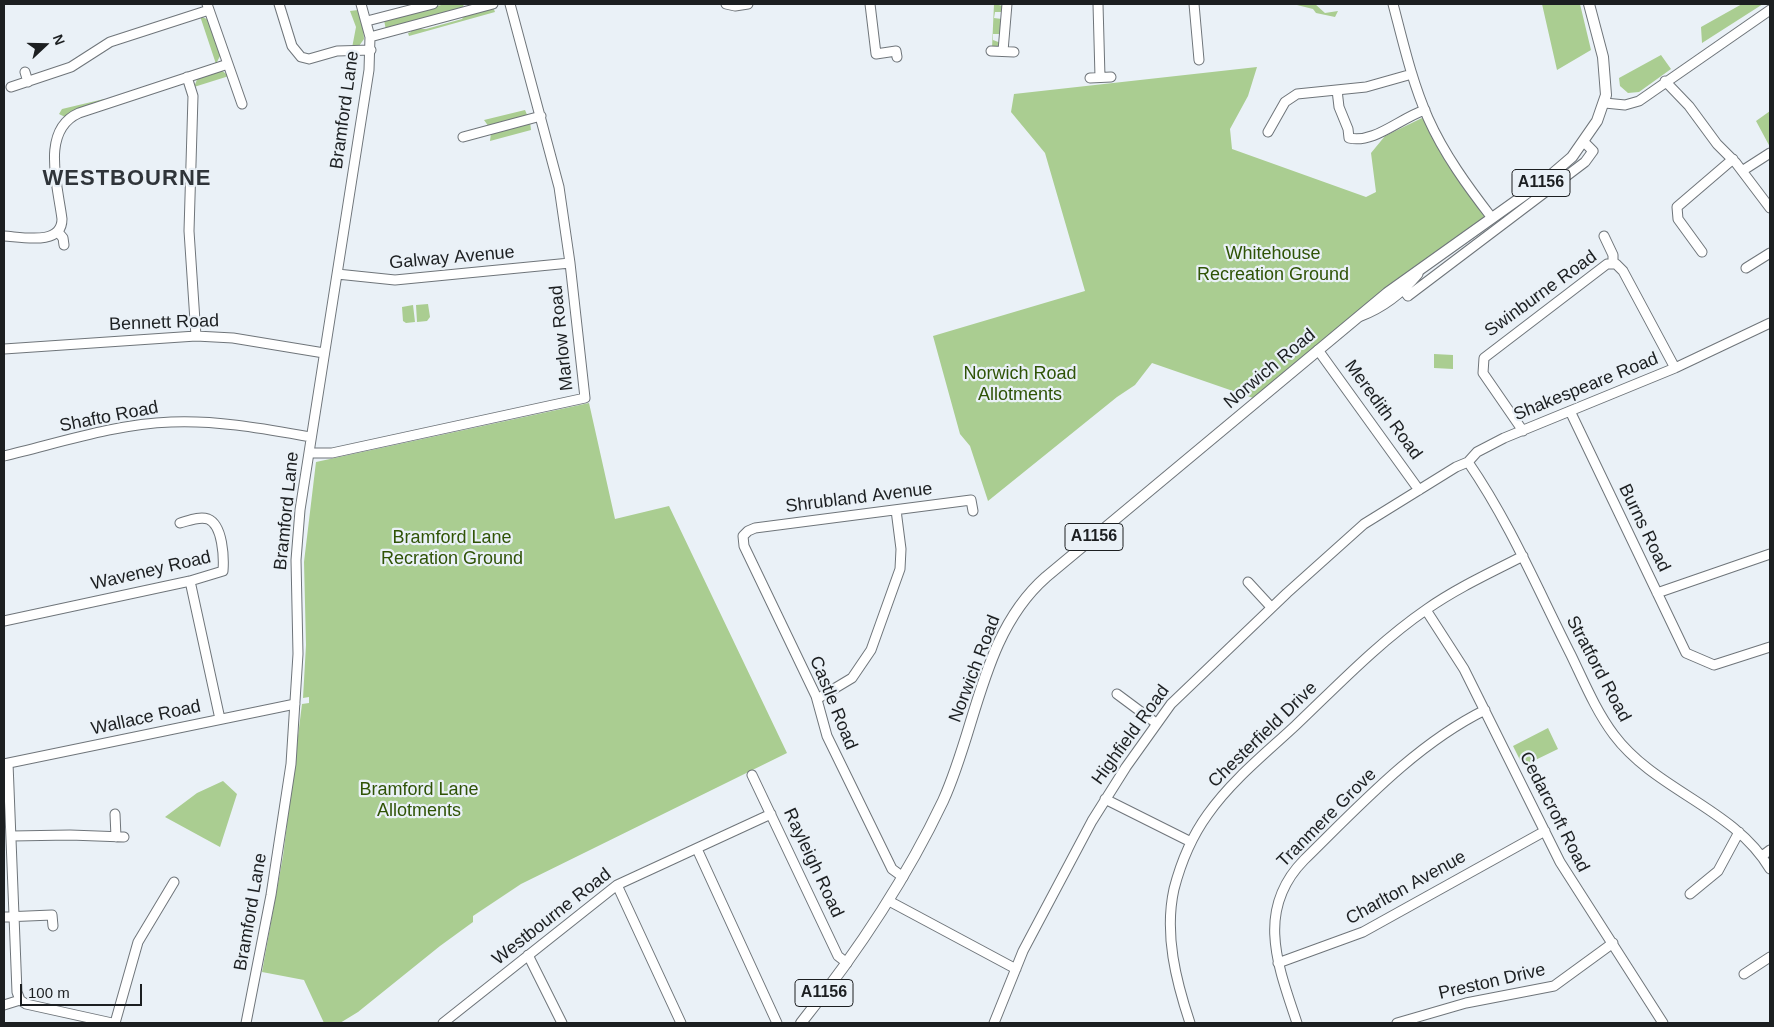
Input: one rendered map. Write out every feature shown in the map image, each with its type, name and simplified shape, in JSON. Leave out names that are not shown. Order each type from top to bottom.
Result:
[{"type":"main road","name":"A1156","points":[[1589,4],[1603,57],[1606,84],[1605,103]]},
{"type":"main road","name":"Norwich Road","points":[[800,1023],[847,963],[888,901],[903,877],[944,799],[964,748],[999,642],[1022,600],[1046,577],[1387,293],[1402,287],[1419,271],[1556,172],[1584,142],[1605,103]]},
{"type":"street","points":[[279,4],[292,46],[301,56],[309,59],[337,51],[371,50]]},
{"type":"street","name":"Bramford Lane","points":[[246,1023],[278,855],[291,764],[298,654],[296,560],[311,437],[371,50],[367,21],[360,4]]},
{"type":"street","points":[[367,21],[433,4]]},
{"type":"street","points":[[370,37],[471,7],[493,4]]},
{"type":"street","name":"Marlow Road","points":[[309,453],[332,453],[585,398],[570,263],[559,187],[510,4]]},
{"type":"street","points":[[726,4],[735,6],[748,4]]},
{"type":"street","points":[[870,4],[876,54],[896,51],[897,57]]},
{"type":"street","points":[[1003,51],[1007,4]]},
{"type":"street","points":[[1098,4],[1100,77]]},
{"type":"street","points":[[1194,4],[1199,60]]},
{"type":"street","points":[[1393,4],[1412,74],[1425,110],[1442,146],[1492,218]]},
{"type":"street","points":[[11,87],[71,67],[104,45],[208,7],[228,64],[234,94],[242,104]]},
{"type":"street","points":[[1605,103],[1625,105],[1634,103],[1770,10]]},
{"type":"street","points":[[991,51],[1014,52]]},
{"type":"street","points":[[58,232],[62,219],[55,154],[57,134],[65,122],[76,114],[228,64]]},
{"type":"street","points":[[25,72],[28,82]]},
{"type":"street","points":[[1268,132],[1285,102],[1290,97],[1300,93],[1375,86],[1412,74]]},
{"type":"street","points":[[187,77],[193,96],[189,231],[196,336]]},
{"type":"street","points":[[1090,78],[1111,77]]},
{"type":"street","points":[[1665,81],[1689,106],[1717,144],[1767,194],[1770,208]]},
{"type":"street","points":[[1337,90],[1339,107],[1348,129],[1349,138],[1369,139],[1425,110]]},
{"type":"street","points":[[110,91],[114,102]]},
{"type":"street","points":[[463,138],[541,116]]},
{"type":"street","name":"Norwich Road","points":[[1358,318],[1381,308],[1402,287],[1408,296],[1585,162],[1593,152],[1584,142]]},
{"type":"street","points":[[1742,170],[1770,152]]},
{"type":"street","points":[[1702,252],[1678,219],[1677,207],[1733,159]]},
{"type":"street","points":[[4,236],[46,237],[58,232]]},
{"type":"street","points":[[58,232],[63,238],[64,245]]},
{"type":"street","points":[[1604,236],[1613,255],[1613,263]]},
{"type":"street","points":[[1746,268],[1770,253]]},
{"type":"street","name":"Galway Avenue","points":[[337,274],[395,280],[570,263]]},
{"type":"street","name":"Swinburne Road","points":[[1523,430],[1483,374],[1484,358],[1603,266],[1613,263],[1623,271],[1675,368]]},
{"type":"street","name":"Shakespeare Road","points":[[1419,490],[1456,467],[1468,462],[1477,452],[1523,430],[1675,368],[1770,323]]},
{"type":"street","name":"Bennett Road","points":[[4,349],[196,336],[233,338],[324,352]]},
{"type":"street","name":"Meredith Road","points":[[1318,350],[1419,490]]},
{"type":"street","name":"Burns Road","points":[[1570,411],[1684,650],[1691,656],[1714,665],[1770,647]]},
{"type":"street","name":"Shafto Road","points":[[4,456],[120,428],[163,422],[210,422],[311,437]]},
{"type":"street","name":"Stratford Road","points":[[1468,462],[1494,501],[1595,703],[1613,734],[1635,760],[1740,832],[1762,856],[1770,869]]},
{"type":"street","name":"Highfield Road","points":[[996,1023],[1016,969],[1034,930],[1104,799],[1156,724],[1190,685],[1271,608],[1364,524],[1419,490]]},
{"type":"street","name":"Shrubland Avenue","points":[[743,536],[748,530],[755,528],[971,500],[973,511]]},
{"type":"street","points":[[818,699],[852,678],[871,650],[900,569],[901,549],[896,510]]},
{"type":"street","name":"Waveney Road","points":[[4,621],[190,581],[223,571],[224,559],[216,528],[209,520],[200,518],[180,524]]},
{"type":"street","name":"Castle Road","points":[[743,536],[744,546],[818,699],[827,736],[892,869],[903,877]]},
{"type":"street","points":[[1657,593],[1770,554]]},
{"type":"street","name":"Chesterfield Drive","points":[[1190,1023],[1177,978],[1171,935],[1174,891],[1191,842],[1208,814],[1234,784],[1384,644],[1426,610],[1471,582],[1523,556]]},
{"type":"street","points":[[190,581],[220,719]]},
{"type":"street","points":[[1248,582],[1271,608]]},
{"type":"street","name":"Cedarcroft Road","points":[[1426,610],[1461,663],[1545,831],[1577,890],[1663,1023]]},
{"type":"street","points":[[1117,694],[1156,724]]},
{"type":"street","name":"Wallace Road","points":[[6,764],[295,704]]},
{"type":"street","name":"Tranmere Grove","points":[[1297,1023],[1278,963],[1274,939],[1277,909],[1284,887],[1298,866],[1422,749],[1457,724],[1485,710]]},
{"type":"street","points":[[6,764],[12,836],[9,917],[17,992],[20,1000],[26,1004],[114,1023],[138,942],[174,882]]},
{"type":"street","name":"Rayleigh Road","points":[[752,775],[838,956],[847,963]]},
{"type":"street","points":[[1104,799],[1191,842]]},
{"type":"street","points":[[12,836],[70,835],[120,837],[115,814]]},
{"type":"street","name":"Westbourne Road","points":[[443,1023],[617,885],[771,814]]},
{"type":"street","name":"Charlton Avenue","points":[[1278,963],[1350,938],[1375,926],[1545,831]]},
{"type":"street","points":[[1689,894],[1718,871],[1740,832]]},
{"type":"street","points":[[697,849],[777,1023]]},
{"type":"street","points":[[1762,856],[1770,850]]},
{"type":"street","points":[[617,885],[681,1023]]},
{"type":"street","points":[[888,901],[1016,969]]},
{"type":"street","points":[[9,917],[52,915],[53,926]]},
{"type":"street","name":"Preston Drive","points":[[1397,1023],[1466,1003],[1554,986],[1613,943]]},
{"type":"street","points":[[528,955],[562,1023]]},
{"type":"street","points":[[1744,974],[1770,957]]},
{"type":"street","points":[[4,1005],[20,1000]]},
{"type":"green space","points":[[445,4],[464,4],[463,7],[386,30],[384,20]]},
{"type":"green space","points":[[994,4],[1003,6],[1002,12],[995,12],[994,18],[1002,19],[1001,34],[993,34],[993,40],[1001,43],[997,47],[992,48]]},
{"type":"green space","points":[[1293,4],[1315,4],[1325,13],[1338,11],[1335,17],[1316,13],[1313,9]]},
{"type":"green space","points":[[1542,4],[1580,4],[1591,50],[1557,70]]},
{"type":"green space","points":[[1742,4],[1763,4],[1702,43],[1701,27]]},
{"type":"green space","points":[[493,7],[495,12],[409,36],[408,33],[411,32],[411,29],[426,29],[462,19],[466,14]]},
{"type":"green space","points":[[358,10],[363,24],[364,39],[359,46],[352,48],[356,27],[350,11]]},
{"type":"green space","points":[[200,16],[209,20],[221,54],[216,64]]},
{"type":"green space","points":[[1661,55],[1671,69],[1639,92],[1628,93],[1620,86],[1619,78]]},
{"type":"green space","points":[[1257,67],[1248,96],[1230,129],[1232,149],[1366,197],[1376,192],[1371,153],[1385,136],[1427,117],[1492,218],[1259,400],[1152,363],[1135,385],[1117,397],[988,501],[970,446],[960,434],[933,336],[1085,291],[1045,153],[1011,112],[1014,94]]},
{"type":"green space","points":[[221,70],[229,76],[194,87],[198,77]]},
{"type":"green space","points":[[104,99],[104,101],[65,117],[59,114],[62,109]]},
{"type":"green space","points":[[525,110],[528,117],[489,127],[484,120]]},
{"type":"green space","points":[[1770,111],[1770,147],[1756,121]]},
{"type":"green space","points":[[530,121],[531,130],[490,141],[491,133]]},
{"type":"green space","points":[[428,304],[430,317],[427,321],[417,322],[416,305]]},
{"type":"green space","points":[[413,305],[415,322],[406,323],[403,321],[402,307]]},
{"type":"green space","points":[[1434,354],[1453,355],[1453,369],[1434,368]]},
{"type":"green space","name":"Bramford Lane Allotments","points":[[589,403],[615,519],[669,506],[787,753],[521,884],[473,916],[473,922],[358,1012],[340,1023],[324,1023],[304,980],[262,972],[283,856],[302,704],[309,703],[309,697],[303,698],[306,645],[304,562],[316,462]]},
{"type":"green space","points":[[1548,728],[1558,749],[1523,766],[1513,746]]},
{"type":"green space","points":[[223,781],[237,794],[220,847],[165,817],[197,793]]},
{"type":"district","name":"WESTBOURNE","points":[[127,179]]},
{"type":"park label","name":"Whitehouse Recreation Ground","points":[[1273,264]]},
{"type":"park label","name":"Norwich Road Allotments","points":[[1020,384]]},
{"type":"park label","name":"Bramford Lane Recration Ground","points":[[452,548]]}]
